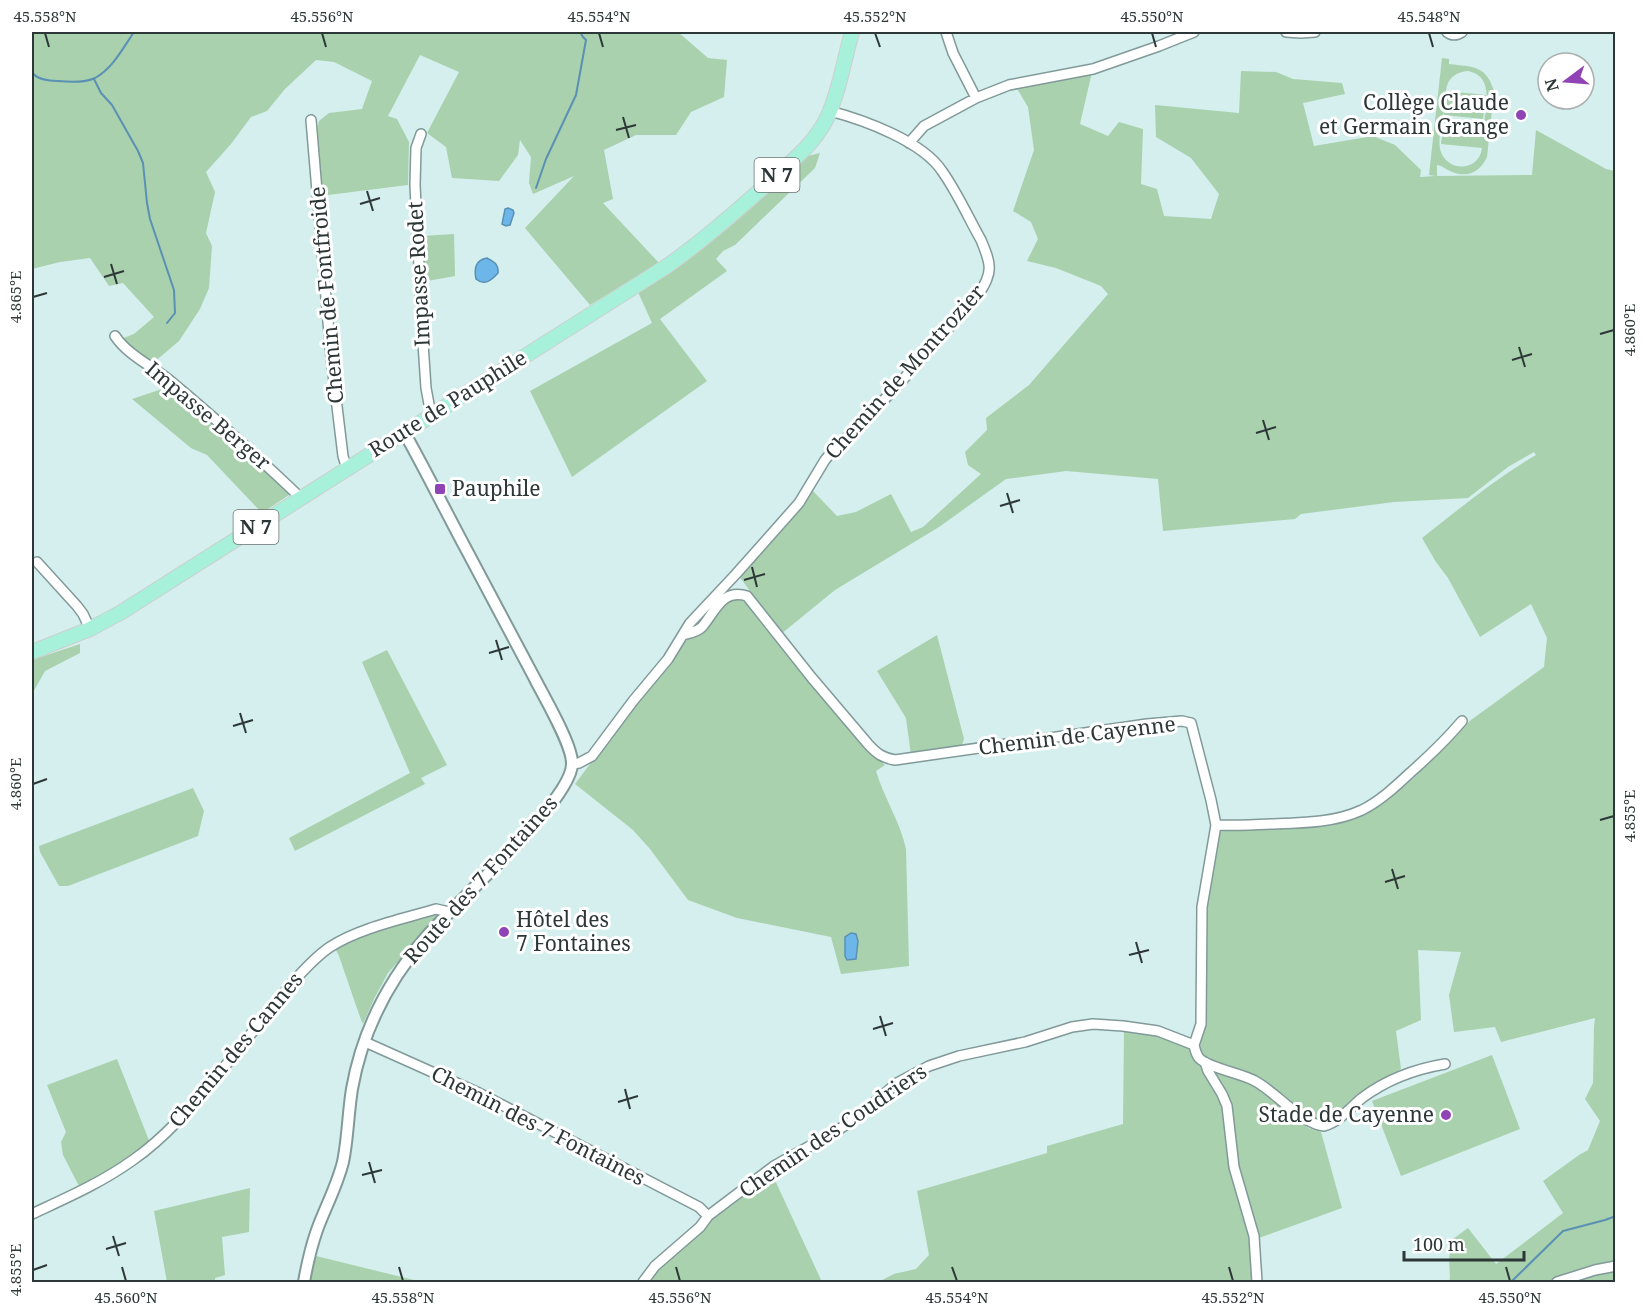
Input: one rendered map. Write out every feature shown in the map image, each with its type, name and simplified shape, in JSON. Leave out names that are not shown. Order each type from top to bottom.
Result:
[{"type":"main road","name":"N 7","points":[[830,111],[852,32]]},
{"type":"main road","name":"Route de Pauphile","points":[[32,652],[90,629],[128,608],[668,266],[694,247],[801,153],[820,129],[830,111]]},
{"type":"street","points":[[946,32],[953,53],[976,98]]},
{"type":"street","points":[[909,143],[924,126],[976,98],[1009,85],[1093,69],[1194,32]]},
{"type":"street","points":[[1286,32],[1315,32]]},
{"type":"street","points":[[1447,32],[1452,35],[1462,32]]},
{"type":"street","name":"Chemin de Montrozier","points":[[573,764],[592,756],[668,659],[690,623],[799,503],[834,449],[858,428],[899,384],[986,284],[990,273],[989,262],[981,240],[942,170],[923,151],[909,143],[848,116],[830,111]]},
{"type":"street","name":"Chemin de Fontfroide","points":[[311,120],[331,357],[343,456],[347,469]]},
{"type":"street","name":"Impasse Rodet","points":[[421,134],[416,155],[415,185],[422,338],[426,388],[431,415]]},
{"type":"street","name":"Impasse Berger","points":[[115,336],[121,345],[182,392],[273,470],[301,498]]},
{"type":"street","points":[[404,432],[546,700],[570,752],[573,764]]},
{"type":"street","points":[[37,562],[77,606],[90,629]]},
{"type":"street","name":"Chemin de Cayenne","points":[[683,634],[700,628],[711,613],[728,597],[739,594],[747,596],[812,678],[876,753],[884,758],[895,760],[1147,724],[1182,721],[1191,723],[1216,825],[1202,907],[1201,1024],[1194,1045]]},
{"type":"street","points":[[1216,825],[1318,821],[1334,819],[1363,809],[1398,784],[1445,742],[1462,721]]},
{"type":"street","name":"Route des 7 Fontaines","points":[[303,1282],[316,1232],[341,1167],[353,1085],[374,1017],[393,981],[426,937],[529,833],[569,779],[573,764]]},
{"type":"street","name":"Chemin des Cannes","points":[[32,1214],[109,1176],[160,1138],[193,1105],[292,983],[309,964],[331,946],[359,933],[436,909],[449,912]]},
{"type":"street","name":"Chemin des Coudriers","points":[[643,1282],[655,1266],[699,1227],[708,1216],[774,1166],[836,1132],[897,1083],[929,1066],[960,1056],[1025,1042],[1072,1027],[1093,1024],[1158,1031],[1194,1045]]},
{"type":"street","name":"Chemin des 7 Fontaines","points":[[365,1042],[478,1093],[699,1207],[708,1216]]},
{"type":"street","points":[[1194,1045],[1198,1057],[1205,1062],[1250,1078],[1275,1094],[1310,1123],[1324,1126],[1338,1119],[1362,1098],[1388,1082],[1419,1069],[1445,1064]]},
{"type":"street","points":[[1205,1062],[1227,1106],[1234,1167],[1254,1236],[1257,1282]]},
{"type":"street","points":[[1557,1282],[1616,1266]]},
{"type":"green space","points":[[32,32],[678,32],[708,58],[727,60],[724,97],[691,112],[676,135],[636,135],[604,150],[613,199],[603,203],[659,263],[590,305],[525,228],[574,176],[533,194],[529,183],[531,157],[520,140],[518,155],[499,181],[452,178],[446,147],[427,133],[459,72],[420,55],[388,116],[397,119],[409,142],[408,185],[320,196],[316,134],[319,121],[329,113],[362,109],[372,81],[334,62],[316,60],[285,89],[267,111],[251,117],[206,172],[215,192],[206,233],[212,246],[209,288],[200,309],[179,341],[153,363],[127,346],[121,339],[134,334],[154,317],[123,283],[109,286],[90,258],[32,269]]},
{"type":"green space","points":[[1442,58],[1449,59],[1449,64],[1472,67],[1483,72],[1491,82],[1494,91],[1487,157],[1481,167],[1472,173],[1462,174],[1437,165],[1437,176],[1532,175],[1536,130],[1606,169],[1615,171],[1615,1282],[1449,1282],[1449,1258],[1453,1239],[1468,1228],[1496,1264],[1563,1213],[1543,1181],[1588,1150],[1600,1121],[1585,1099],[1593,1083],[1595,1018],[1501,1042],[1495,1027],[1454,1032],[1449,995],[1461,952],[1418,950],[1421,1020],[1396,1031],[1401,1069],[1334,1118],[1319,1122],[1311,1119],[1281,1094],[1251,1074],[1206,1058],[1200,1047],[1206,906],[1216,840],[1220,832],[1344,820],[1368,813],[1413,779],[1471,720],[1544,667],[1547,638],[1531,604],[1480,637],[1448,578],[1422,538],[1492,484],[1536,455],[1534,452],[1508,467],[1468,498],[1394,502],[1301,514],[1295,519],[1163,531],[1158,479],[1066,471],[1006,479],[939,527],[835,590],[781,634],[739,576],[801,508],[812,490],[837,516],[856,512],[891,494],[911,532],[923,527],[981,474],[968,465],[965,452],[987,430],[986,418],[1029,385],[1108,294],[1101,286],[1056,268],[1027,261],[1038,239],[1031,222],[1013,211],[1034,150],[1028,107],[1016,87],[1092,72],[1080,124],[1108,136],[1119,122],[1143,129],[1141,184],[1157,189],[1164,216],[1211,219],[1219,194],[1191,158],[1156,137],[1155,105],[1239,113],[1241,71],[1276,72],[1293,79],[1342,83],[1345,94],[1303,103],[1314,146],[1373,136],[1395,145],[1421,170],[1420,177],[1435,176],[1429,175]],"holes":[[[1468,71],[1476,74],[1485,85],[1487,100],[1484,124],[1444,120],[1441,144],[1482,148],[1475,162],[1462,167],[1448,162],[1440,149],[1444,111],[1444,115],[1483,119],[1486,95],[1446,91],[1453,76]]]},
{"type":"green space","points":[[820,153],[815,168],[735,245],[723,251],[716,259],[727,271],[660,319],[707,381],[572,477],[530,391],[652,323],[638,292],[684,262],[729,227],[808,156]]},
{"type":"green space","points":[[454,234],[455,276],[422,282],[422,236]]},
{"type":"green space","points":[[171,386],[268,470],[287,489],[289,495],[262,513],[207,455],[191,448],[132,399]]},
{"type":"green space","points":[[733,598],[744,599],[869,752],[885,765],[876,771],[906,849],[909,966],[841,974],[831,937],[737,918],[688,900],[633,830],[575,784],[681,647],[687,640],[704,632],[714,614],[723,604]]},
{"type":"green space","points":[[937,635],[964,739],[962,745],[957,747],[911,755],[906,718],[877,671]]},
{"type":"green space","points":[[80,644],[80,653],[45,671],[32,694],[32,660]]},
{"type":"green space","points":[[387,650],[447,765],[421,778],[425,784],[295,851],[289,838],[410,773],[362,662]]},
{"type":"green space","points":[[193,788],[204,811],[198,836],[68,886],[59,886],[39,846]]},
{"type":"green space","points":[[435,914],[437,917],[388,973],[363,1024],[335,948],[368,934]]},
{"type":"green space","points":[[1124,1030],[1163,1037],[1187,1046],[1216,1092],[1223,1108],[1231,1170],[1251,1240],[1254,1282],[878,1282],[894,1274],[916,1269],[929,1255],[917,1191],[1047,1153],[1047,1146],[1123,1124]]},
{"type":"green space","name":"Stade de Cayenne","points":[[1492,1055],[1520,1129],[1401,1176],[1372,1101]]},
{"type":"green space","points":[[117,1059],[150,1143],[131,1159],[80,1188],[63,1155],[61,1142],[66,1132],[47,1085]]},
{"type":"green space","points":[[1214,1070],[1257,1086],[1308,1128],[1321,1132],[1342,1208],[1259,1238],[1238,1168],[1233,1126]]},
{"type":"green space","points":[[767,1177],[774,1178],[822,1282],[647,1282],[699,1231]]},
{"type":"green space","points":[[250,1188],[249,1232],[222,1237],[225,1275],[215,1278],[215,1282],[167,1282],[154,1211]]},
{"type":"green space","points":[[316,1256],[422,1282],[309,1282]]},
{"type":"water","points":[[508,208],[514,213],[510,225],[506,226],[502,224],[505,209]]},
{"type":"water","points":[[487,258],[497,265],[498,273],[490,280],[482,282],[476,279],[475,268],[480,261]]},
{"type":"water","points":[[851,933],[856,934],[858,941],[856,959],[847,960],[845,937]]},
{"type":"waterway","points":[[32,73],[41,79],[51,81],[76,82],[95,78],[112,63],[134,32]]},
{"type":"waterway","points":[[536,188],[546,159],[576,95],[586,40],[580,32]]},
{"type":"waterway","points":[[94,79],[101,93],[112,105],[143,163],[150,219],[174,290],[175,313],[167,323]]},
{"type":"waterway","points":[[1511,1282],[1563,1231],[1616,1216]]},
{"type":"place","name":"Collège Claude et Germain Grange","points":[[1521,115]]},
{"type":"place","name":"Pauphile","points":[[440,489]]},
{"type":"place","name":"Hôtel des 7 Fontaines","points":[[504,932]]},
{"type":"place","name":"Stade de Cayenne","points":[[1446,1115]]}]
